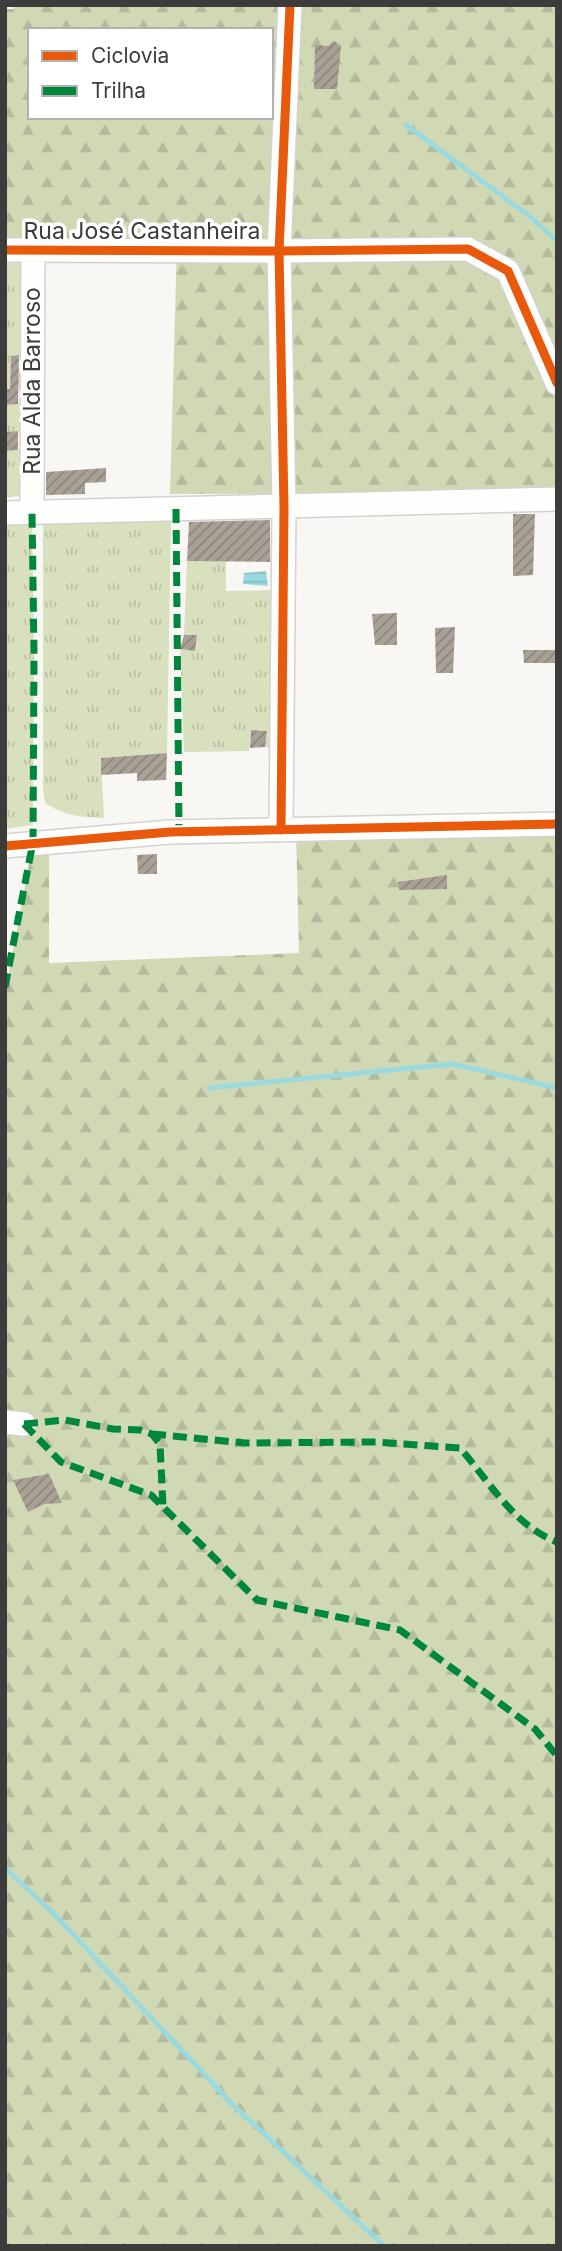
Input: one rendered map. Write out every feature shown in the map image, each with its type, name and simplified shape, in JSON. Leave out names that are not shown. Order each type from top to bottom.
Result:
[{"type":"street","points":[[281,830],[284,507],[279,251],[290,5]]},
{"type":"street","name":"Rua José Castanheira","points":[[5,250],[468,249],[508,271],[557,383]]},
{"type":"street","name":"Rua Alda Barroso","points":[[32,512],[33,250]]},
{"type":"street","points":[[5,513],[557,499]]},
{"type":"street","points":[[5,846],[170,832],[557,824]]},
{"type":"green space","points":[[14,5],[557,5],[557,493],[170,494],[177,242],[5,239],[5,9],[13,9]]},
{"type":"green space","points":[[5,250],[33,250],[31,354],[11,356],[11,368],[31,366],[31,387],[5,389]]},
{"type":"green space","points":[[31,402],[23,431],[5,432],[5,405]]},
{"type":"green space","points":[[5,451],[31,452],[26,496],[5,497]]},
{"type":"green space","points":[[32,520],[33,825],[5,829],[5,521]]},
{"type":"green space","points":[[171,520],[167,753],[101,758],[104,818],[59,811],[45,803],[43,788],[43,523]]},
{"type":"green space","points":[[187,561],[226,561],[226,591],[283,590],[282,751],[265,747],[267,731],[251,730],[249,751],[184,752],[180,649],[195,651],[197,635],[184,635]]},
{"type":"green space","points":[[557,823],[557,2246],[5,2246],[5,994],[33,842],[49,841],[49,963],[299,953],[296,830]]},
{"type":"water","points":[[266,571],[268,586],[243,584],[244,573]]},
{"type":"building","points":[[334,41],[341,46],[337,89],[314,89],[315,45],[328,46]]},
{"type":"building","points":[[19,355],[18,404],[5,405],[5,389],[10,389],[11,356]]},
{"type":"building","points":[[18,431],[18,450],[5,451],[5,432]]},
{"type":"building","points":[[106,468],[106,482],[85,483],[85,494],[46,495],[46,472]]},
{"type":"building","points":[[513,514],[535,514],[533,575],[513,576]]},
{"type":"building","points":[[270,520],[270,562],[187,561],[189,522]]},
{"type":"building","points":[[397,613],[397,645],[375,645],[372,614]]},
{"type":"building","points":[[455,627],[453,673],[436,673],[435,628]]},
{"type":"building","points":[[184,635],[197,635],[195,651],[180,649]]},
{"type":"building","points":[[523,650],[557,650],[557,663],[524,663]]},
{"type":"building","points":[[251,730],[267,731],[265,747],[250,748]]},
{"type":"building","points":[[167,753],[166,780],[137,781],[137,773],[101,775],[101,758]]},
{"type":"building","points":[[157,854],[157,874],[138,874],[137,855]]},
{"type":"building","points":[[447,875],[447,889],[399,890],[398,882]]},
{"type":"building","points":[[49,1474],[62,1503],[44,1504],[28,1512],[13,1480]]},
{"type":"waterway","points":[[406,125],[528,215],[557,241]]},
{"type":"waterway","points":[[209,1088],[452,1064],[557,1088]]},
{"type":"waterway","points":[[5,1868],[54,1914],[233,2105],[384,2246]]},
{"type":"marked path","points":[[176,509],[179,832]]},
{"type":"marked path","points":[[5,987],[33,842],[32,512]]},
{"type":"marked path","points":[[24,1424],[65,1420],[152,1434],[160,1444],[163,1507]]},
{"type":"marked path","points":[[24,1424],[61,1462],[151,1495],[257,1600],[400,1630],[535,1729],[557,1756]]},
{"type":"marked path","points":[[152,1434],[245,1443],[377,1442],[460,1448],[503,1501],[527,1525],[557,1542]]},
{"type":"cycle path","points":[[281,830],[284,507],[279,251],[290,5]]},
{"type":"cycle path","points":[[5,250],[468,249],[508,271],[557,383]]},
{"type":"cycle path","points":[[5,846],[170,832],[557,824]]}]
